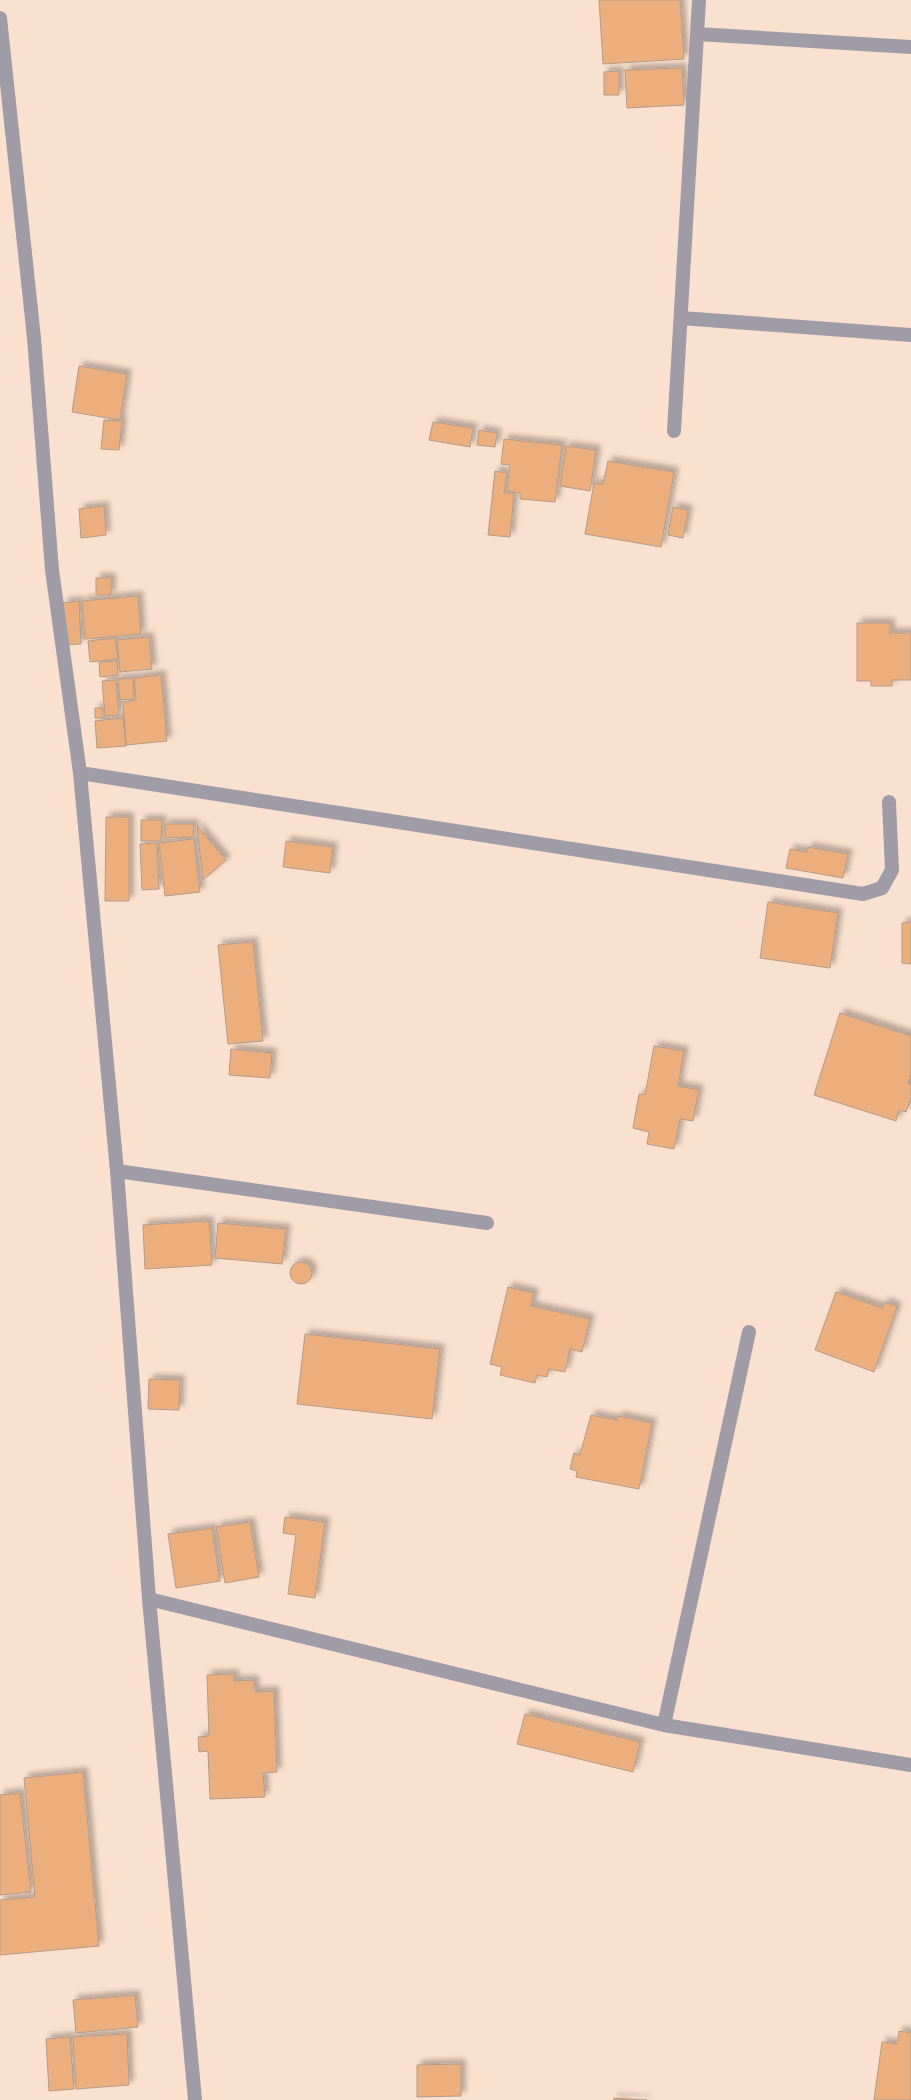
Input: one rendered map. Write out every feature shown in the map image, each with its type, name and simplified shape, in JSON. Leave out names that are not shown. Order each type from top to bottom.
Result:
[{"type":"street","points":[[674,431],[699,0]]},
{"type":"street","points":[[0,18],[34,338],[52,570],[80,773],[117,1171],[149,1599],[195,2100]]},
{"type":"street","points":[[697,34],[911,47]]},
{"type":"street","points":[[681,318],[911,335]]},
{"type":"street","points":[[80,773],[863,894],[882,888],[892,870],[889,802]]},
{"type":"street","points":[[117,1171],[487,1223]]},
{"type":"street","points":[[664,1725],[749,1332]]},
{"type":"street","points":[[149,1599],[664,1725],[911,1765]]},
{"type":"building","points":[[599,0],[680,0],[684,59],[603,64]]},
{"type":"building","points":[[682,68],[684,105],[627,108],[625,70]]},
{"type":"building","points":[[619,71],[619,95],[604,95],[604,72]]},
{"type":"building","points":[[79,366],[127,374],[120,420],[72,412]]},
{"type":"building","points":[[104,420],[122,421],[119,450],[101,449]]},
{"type":"building","points":[[433,422],[473,428],[470,447],[429,440]]},
{"type":"building","points":[[479,430],[497,433],[495,447],[477,445]]},
{"type":"building","points":[[504,439],[562,445],[555,502],[520,499],[520,493],[507,491],[510,465],[501,464]]},
{"type":"building","points":[[566,446],[596,450],[590,491],[560,486]]},
{"type":"building","points":[[608,461],[674,472],[661,547],[585,534],[594,483],[603,484]]},
{"type":"building","points":[[495,471],[507,473],[504,493],[514,493],[510,537],[488,535]]},
{"type":"building","points":[[104,506],[106,535],[81,538],[79,509]]},
{"type":"building","points":[[673,507],[688,510],[683,538],[668,535]]},
{"type":"building","points":[[96,578],[111,578],[111,595],[96,595]]},
{"type":"building","points":[[138,596],[141,634],[85,639],[82,601]]},
{"type":"building","points":[[79,601],[81,644],[65,645],[63,603]]},
{"type":"building","points":[[857,623],[890,623],[890,633],[911,633],[911,680],[892,680],[892,686],[871,686],[871,681],[857,681]]},
{"type":"building","points":[[149,637],[152,669],[120,672],[117,640]]},
{"type":"building","points":[[115,638],[118,659],[90,662],[88,641]]},
{"type":"building","points":[[117,661],[118,675],[100,677],[99,662]]},
{"type":"building","points":[[161,675],[167,741],[126,745],[123,702],[136,700],[134,678]]},
{"type":"building","points":[[133,678],[134,699],[120,700],[118,679]]},
{"type":"building","points":[[116,680],[119,715],[105,716],[102,681]]},
{"type":"building","points":[[95,708],[103,708],[103,718],[95,718]]},
{"type":"building","points":[[123,718],[126,746],[97,748],[95,721]]},
{"type":"building","points":[[106,817],[129,817],[129,901],[105,901]]},
{"type":"building","points":[[141,820],[162,820],[161,841],[141,841]]},
{"type":"building","points":[[165,824],[194,824],[193,837],[165,838]]},
{"type":"building","points":[[197,826],[226,860],[203,880]]},
{"type":"building","points":[[194,839],[200,892],[165,896],[159,843]]},
{"type":"building","points":[[286,841],[333,847],[330,873],[283,867]]},
{"type":"building","points":[[157,843],[159,889],[142,890],[140,844]]},
{"type":"building","points":[[808,847],[848,854],[843,878],[786,868],[790,849],[807,852]]},
{"type":"building","points":[[768,902],[838,913],[830,968],[760,958]]},
{"type":"building","points":[[911,922],[911,964],[902,963],[902,923]]},
{"type":"building","points":[[253,942],[263,1041],[228,1044],[218,945]]},
{"type":"building","points":[[840,1013],[911,1036],[911,1075],[908,1084],[911,1084],[911,1097],[906,1112],[899,1110],[896,1121],[814,1095]]},
{"type":"building","points":[[654,1046],[684,1051],[678,1086],[699,1090],[693,1121],[680,1119],[674,1149],[647,1144],[649,1132],[633,1128],[639,1094],[645,1095]]},
{"type":"building","points":[[231,1049],[272,1053],[270,1078],[229,1075]]},
{"type":"building","points":[[209,1221],[212,1265],[145,1269],[143,1225]]},
{"type":"building","points":[[218,1223],[286,1229],[282,1264],[215,1258]]},
{"type":"building","points":[[301,1262],[309,1265],[312,1273],[309,1281],[301,1284],[293,1281],[290,1273],[293,1265]]},
{"type":"building","points":[[508,1287],[534,1293],[531,1306],[590,1319],[582,1352],[570,1349],[565,1372],[549,1369],[547,1377],[537,1375],[535,1383],[500,1375],[502,1367],[490,1364]]},
{"type":"building","points":[[836,1292],[882,1308],[885,1302],[897,1307],[874,1372],[815,1350]]},
{"type":"building","points":[[305,1334],[440,1349],[432,1419],[297,1404]]},
{"type":"building","points":[[149,1379],[180,1380],[179,1410],[148,1409]]},
{"type":"building","points":[[591,1415],[617,1420],[618,1416],[652,1423],[639,1489],[576,1477],[577,1471],[570,1469],[574,1453],[580,1455]]},
{"type":"building","points":[[285,1517],[325,1522],[315,1598],[288,1594],[296,1535],[283,1533]]},
{"type":"building","points":[[250,1522],[259,1577],[225,1583],[216,1527]]},
{"type":"building","points":[[212,1528],[220,1581],[176,1588],[168,1534]]},
{"type":"building","points":[[234,1674],[234,1681],[254,1680],[255,1692],[274,1691],[277,1772],[263,1773],[265,1797],[210,1799],[208,1751],[199,1752],[198,1737],[209,1736],[207,1675]]},
{"type":"building","points":[[525,1714],[640,1742],[633,1772],[517,1744]]},
{"type":"building","points":[[83,1772],[99,1946],[0,1955],[0,1900],[35,1897],[24,1778]]},
{"type":"building","points":[[20,1793],[31,1892],[0,1895],[0,1795]]},
{"type":"building","points":[[135,1995],[138,2027],[76,2033],[73,2000]]},
{"type":"building","points":[[899,2031],[911,2033],[911,2100],[874,2100],[882,2042],[897,2044]]},
{"type":"building","points":[[127,2034],[129,2085],[76,2089],[73,2037]]},
{"type":"building","points":[[70,2037],[74,2089],[49,2091],[46,2039]]},
{"type":"building","points":[[461,2064],[461,2096],[417,2097],[417,2065]]},
{"type":"building","points":[[614,2098],[647,2100],[613,2100]]}]
